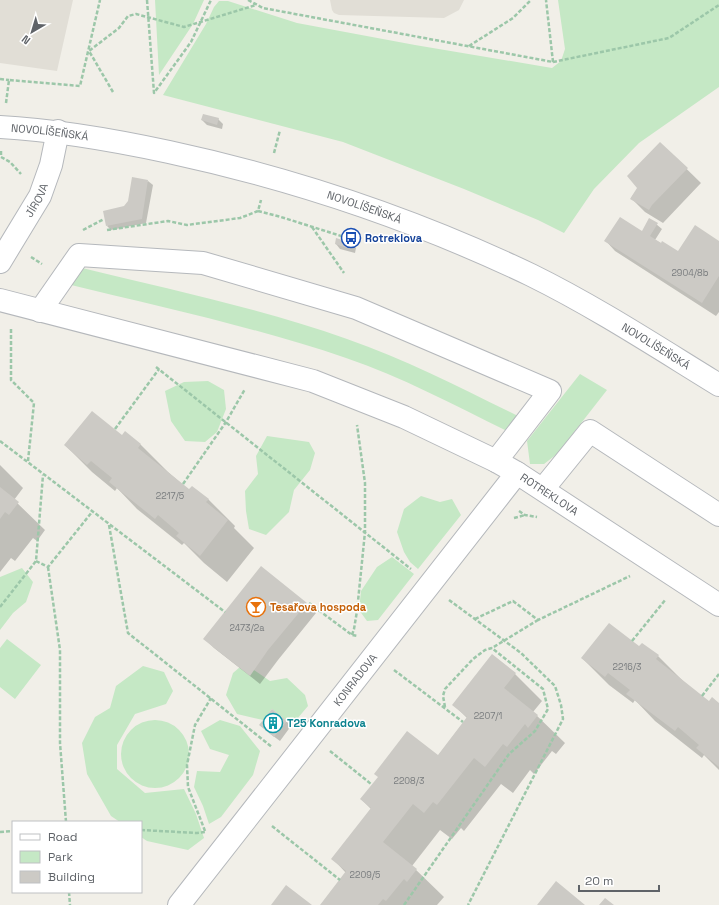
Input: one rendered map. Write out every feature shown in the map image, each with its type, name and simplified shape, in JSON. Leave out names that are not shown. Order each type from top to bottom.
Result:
[{"type":"street","name":"NOVOLÍŠEŇSKÁ","points":[[3,117],[58,131],[193,157],[267,176],[394,217],[533,276],[570,296],[719,385]]},
{"type":"street","name":"JÍROVA","points":[[0,262],[40,196],[51,164],[58,131]]},
{"type":"street","points":[[40,311],[79,255],[203,264],[356,308],[550,391],[496,461]]},
{"type":"street","name":"ROTREKLOVA","points":[[0,300],[313,381],[404,416],[496,461],[543,489],[719,605]]},
{"type":"street","points":[[543,489],[590,431],[719,515]]},
{"type":"street","name":"KONRADOVA","points":[[179,905],[516,473]]},
{"type":"path","points":[[0,79],[80,86],[100,0]]},
{"type":"path","points":[[148,0],[154,93],[191,42],[211,0]]},
{"type":"path","points":[[248,0],[263,8],[553,62],[669,38],[719,5]]},
{"type":"path","points":[[469,46],[513,18],[531,0]]},
{"type":"path","points":[[546,0],[553,62]]},
{"type":"path","points":[[89,51],[119,28],[128,16],[136,14],[184,27],[256,4]]},
{"type":"path","points":[[89,51],[113,92]]},
{"type":"path","points":[[3,117],[9,80]]},
{"type":"path","points":[[258,211],[280,130]]},
{"type":"path","points":[[2,150],[0,158],[10,162],[23,177]]},
{"type":"path","points":[[105,230],[168,221],[188,225],[240,218],[258,211],[358,241]]},
{"type":"path","points":[[312,226],[344,273]]},
{"type":"path","points":[[11,325],[11,380],[34,403],[28,462]]},
{"type":"path","points":[[153,364],[430,585],[521,653],[555,686],[561,705],[563,719],[468,905]]},
{"type":"path","points":[[115,428],[159,369]]},
{"type":"path","points":[[183,484],[226,422],[248,384]]},
{"type":"path","points":[[352,635],[357,611],[365,532],[365,483],[356,421],[363,424]]},
{"type":"path","points":[[0,441],[225,612]]},
{"type":"path","points":[[0,607],[36,561],[43,475]]},
{"type":"path","points":[[66,821],[60,743],[60,650],[48,567],[92,512]]},
{"type":"path","points":[[110,525],[128,633],[292,762]]},
{"type":"path","points":[[36,561],[48,567]]},
{"type":"path","points":[[445,707],[443,696],[445,689],[473,659],[485,650],[492,648],[538,620],[631,576]]},
{"type":"path","points":[[632,641],[666,598]]},
{"type":"path","points":[[475,619],[514,601],[538,620]]},
{"type":"path","points":[[404,905],[509,754],[535,731],[548,709],[543,689],[492,648]]},
{"type":"path","points":[[389,666],[463,722]]},
{"type":"path","points":[[702,696],[719,674]]},
{"type":"path","points":[[208,836],[188,787],[187,765],[195,725],[211,698]]},
{"type":"path","points":[[325,747],[371,784]]},
{"type":"path","points":[[271,825],[340,880]]},
{"type":"path","points":[[142,830],[197,833],[206,832]]},
{"type":"path","points":[[0,832],[12,831]]},
{"type":"path","points":[[69,893],[70,905]]},
{"type":"shaded area","points":[[0,0],[73,0],[57,71],[0,63]]},
{"type":"shaded area","points":[[330,0],[464,0],[459,10],[444,18],[339,15],[334,13],[332,10]]},
{"type":"green space","points":[[155,0],[204,0],[193,24],[159,75]]},
{"type":"green space","points":[[558,0],[719,0],[719,87],[639,143],[594,189],[564,233],[538,220],[464,189],[343,142],[163,95],[206,24],[214,7],[219,1],[228,1],[297,23],[552,68],[561,61],[565,49]]},
{"type":"green space","points":[[78,267],[247,308],[347,339],[413,366],[520,417],[507,431],[448,401],[346,358],[243,327],[67,284]]},
{"type":"green space","points":[[580,374],[607,390],[557,454],[544,464],[530,464],[527,441]]},
{"type":"green space","points":[[208,381],[224,390],[226,409],[217,432],[205,442],[185,441],[171,421],[165,391],[184,382]]},
{"type":"green space","points":[[267,436],[309,442],[315,453],[310,470],[294,490],[289,512],[266,535],[249,529],[245,491],[258,474],[256,456]]},
{"type":"green space","points":[[421,496],[440,502],[452,499],[461,515],[418,569],[410,562],[404,552],[397,532],[404,509]]},
{"type":"green space","points":[[392,557],[414,574],[378,620],[367,621],[359,610],[361,591],[377,567]]},
{"type":"green space","points":[[22,568],[33,582],[26,602],[13,613],[0,630],[0,577]]},
{"type":"green space","points":[[7,639],[41,665],[15,699],[0,687],[0,648]]},
{"type":"green space","points":[[143,666],[164,672],[173,691],[166,704],[135,714],[117,745],[117,769],[145,793],[184,789],[196,814],[204,838],[188,850],[147,841],[142,838],[142,821],[118,821],[111,816],[87,774],[82,743],[95,717],[110,708],[116,686]]},
{"type":"green space","points":[[240,667],[254,670],[270,681],[287,678],[305,695],[308,706],[297,719],[287,721],[272,709],[263,720],[237,714],[226,695],[233,673]]},
{"type":"green space","points":[[155,720],[168,723],[179,730],[186,741],[189,754],[186,767],[179,778],[168,785],[155,788],[142,785],[131,778],[124,767],[121,754],[124,741],[131,730],[142,723]]},
{"type":"green space","points":[[220,720],[240,726],[260,751],[253,775],[221,817],[209,824],[203,806],[194,787],[197,771],[220,772],[229,755],[210,749],[201,731]]},
{"type":"building","points":[[203,114],[219,118],[217,125],[201,120]]},
{"type":"building","points":[[660,142],[688,168],[652,205],[649,210],[630,199],[637,188],[627,176]]},
{"type":"building","points":[[132,177],[148,180],[142,219],[106,226],[103,211],[124,206],[128,201]]},
{"type":"building","points":[[620,217],[642,231],[649,218],[658,223],[650,236],[661,243],[662,241],[678,251],[695,225],[719,241],[719,276],[702,303],[604,241]]},
{"type":"building","points":[[336,238],[352,243],[350,249],[335,244]]},
{"type":"building","points":[[92,411],[122,435],[125,431],[141,444],[138,448],[189,489],[192,486],[209,499],[206,502],[228,520],[200,556],[176,536],[179,533],[158,515],[155,519],[109,482],[112,478],[91,461],[87,465],[64,445]]},
{"type":"building","points":[[0,487],[19,502],[9,515],[5,512],[0,519]]},
{"type":"building","points":[[261,566],[307,603],[268,650],[250,676],[203,639]]},
{"type":"building","points":[[609,623],[639,646],[642,643],[659,655],[656,659],[709,701],[712,697],[719,703],[719,767],[696,748],[699,745],[678,727],[675,731],[626,694],[630,690],[608,673],[605,677],[581,658]]},
{"type":"building","points":[[492,654],[516,673],[504,688],[538,715],[528,728],[525,724],[507,747],[503,744],[485,767],[474,758],[437,805],[433,802],[424,813],[413,804],[383,842],[417,869],[407,882],[404,879],[386,901],[383,899],[378,905],[320,905],[346,871],[331,859],[371,808],[360,799],[378,777],[374,774],[407,731],[438,755],[467,717],[452,705]]},
{"type":"building","name":"T25 Konradova","points":[[272,709],[287,721],[274,737],[259,725]]},
{"type":"building","points":[[556,881],[585,905],[537,905]]},
{"type":"building","points":[[286,885],[312,905],[271,905]]},
{"type":"building","points":[[605,898],[614,905],[599,905]]},
{"type":"place","name":"Rotreklova","points":[[351,238]]},
{"type":"place","name":"Tesařova hospoda","points":[[256,607]]},
{"type":"place","name":"T25 Konradova","points":[[273,723]]}]
